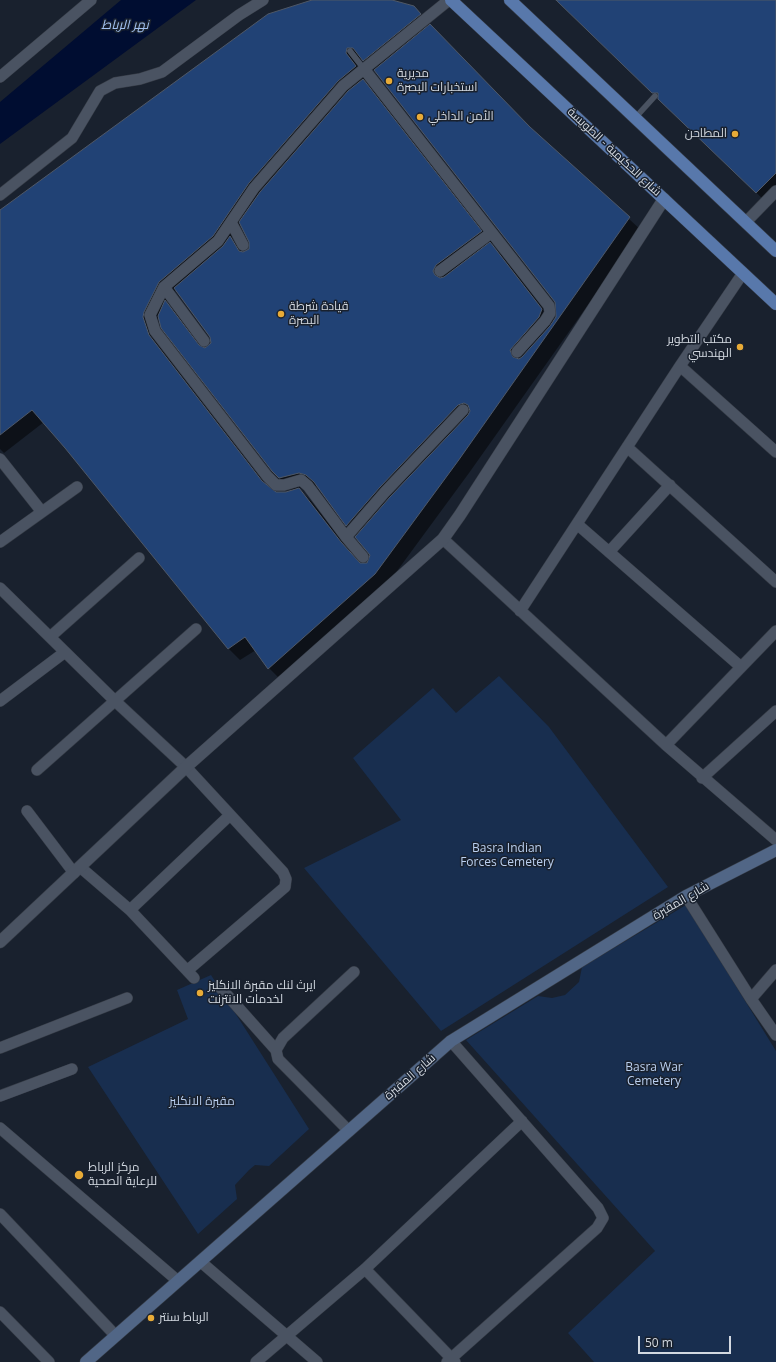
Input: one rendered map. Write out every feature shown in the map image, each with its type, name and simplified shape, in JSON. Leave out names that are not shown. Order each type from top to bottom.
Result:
[{"type":"main road","name":"شارع الحكيمية - الطويسة","points":[[450,0],[776,304]]},
{"type":"main road","points":[[510,0],[776,251]]},
{"type":"main road","name":"شارع المقبرة","points":[[86,1362],[451,1041],[686,896],[776,850]]},
{"type":"street","points":[[0,77],[91,0]]},
{"type":"street","points":[[0,195],[72,138],[100,91],[115,83],[140,79],[162,72],[239,15],[263,0]]},
{"type":"street","points":[[363,557],[302,480],[284,485],[276,485],[267,476],[155,331],[150,315],[164,287],[218,241],[232,224],[254,188],[343,86],[450,0]]},
{"type":"street","points":[[364,69],[549,306],[550,313],[545,321],[517,352]]},
{"type":"street","points":[[746,222],[776,191]]},
{"type":"street","points":[[0,942],[186,767],[443,539],[664,199]]},
{"type":"street","points":[[232,224],[243,245]]},
{"type":"street","points":[[440,271],[491,233]]},
{"type":"street","points":[[520,611],[627,446],[743,273]]},
{"type":"street","points":[[164,287],[204,341]]},
{"type":"street","points":[[680,366],[776,452]]},
{"type":"street","points":[[346,537],[385,492],[463,410]]},
{"type":"street","points":[[627,446],[776,582]]},
{"type":"street","points":[[0,459],[42,512]]},
{"type":"street","points":[[609,552],[670,486]]},
{"type":"street","points":[[0,542],[77,488]]},
{"type":"street","points":[[577,524],[741,667]]},
{"type":"street","points":[[443,539],[702,778],[776,840]]},
{"type":"street","points":[[50,637],[139,558]]},
{"type":"street","points":[[0,588],[114,700],[186,767],[283,872],[286,879],[284,887],[191,974],[130,910],[77,870],[27,811]]},
{"type":"street","points":[[37,770],[114,700],[196,629]]},
{"type":"street","points":[[666,745],[776,631]]},
{"type":"street","points":[[0,701],[65,652]]},
{"type":"street","points":[[702,778],[776,711]]},
{"type":"street","points":[[130,910],[230,815]]},
{"type":"street","points":[[686,896],[751,999],[776,1035]]},
{"type":"street","points":[[751,999],[776,970]]},
{"type":"street","points":[[276,1050],[283,1038],[354,972]]},
{"type":"street","points":[[219,986],[276,1050],[278,1059],[349,1130]]},
{"type":"street","points":[[0,1048],[127,998]]},
{"type":"street","points":[[365,1269],[451,1361],[597,1228],[603,1218],[598,1208],[451,1041]]},
{"type":"street","points":[[0,1096],[72,1069]]},
{"type":"street","points":[[256,1362],[365,1269],[522,1121]]},
{"type":"street","points":[[0,1128],[178,1281]]},
{"type":"street","points":[[0,1214],[116,1336]]},
{"type":"street","points":[[200,1262],[288,1335],[317,1362]]},
{"type":"street","points":[[2,1318],[49,1362]]},
{"type":"lane","points":[[350,51],[364,69]]},
{"type":"lane","points":[[635,118],[655,96]]},
{"type":"green space","name":"Basra Indian Forces Cemetery","points":[[499,676],[549,727],[668,887],[441,1031],[304,868],[401,820],[353,758],[433,688],[456,713]]},
{"type":"green space","name":"Basra War Cemetery","points":[[686,905],[776,1051],[776,1362],[594,1362],[568,1333],[655,1251],[466,1040],[538,996],[552,998],[565,995],[579,982],[582,967]]},
{"type":"green space","name":"مقبرة الانكليز","points":[[211,975],[309,1129],[269,1166],[255,1165],[249,1170],[235,1185],[237,1199],[198,1234],[88,1067],[188,1019],[177,990]]},
{"type":"water","name":"نهر الرباط","points":[[121,0],[196,0],[0,144],[0,102]]},
{"type":"building","name":"قيادة شرطة البصرة","points":[[312,0],[392,0],[414,6],[421,14],[363,61],[353,48],[347,48],[346,53],[356,66],[338,81],[249,183],[213,236],[159,282],[143,317],[149,335],[262,481],[276,492],[286,492],[299,488],[341,542],[360,563],[367,563],[370,555],[355,537],[390,497],[468,415],[470,411],[468,405],[464,403],[458,405],[380,487],[346,526],[314,482],[306,475],[299,473],[279,478],[272,471],[161,328],[158,316],[165,300],[199,345],[205,348],[211,343],[210,337],[174,288],[223,246],[230,236],[239,251],[243,252],[249,249],[249,242],[239,222],[260,192],[348,91],[363,79],[482,231],[436,265],[433,271],[435,275],[440,278],[444,277],[490,242],[542,309],[539,317],[510,350],[513,357],[519,359],[522,357],[550,326],[556,317],[555,302],[374,70],[430,24],[530,127],[630,217],[458,461],[375,574],[268,669],[245,637],[228,649],[65,448],[32,410],[0,435],[0,210],[268,14]]},
{"type":"building","name":"المطاحن","points":[[556,0],[776,0],[776,173],[756,193],[658,99],[658,93],[652,93]]},
{"type":"place","name":"مديرية استخبارات البصرة","points":[[389,81]]},
{"type":"place","name":"الأمن الداخلي","points":[[420,117]]},
{"type":"place","name":"المطاحن","points":[[735,134]]},
{"type":"place","name":"قيادة شرطة البصرة","points":[[281,314]]},
{"type":"place","name":"مكتب التطوير الهندسي","points":[[740,347]]},
{"type":"place","name":"ايرث لنك مقبرة الانكليز لخدمات الانترنت","points":[[200,993]]},
{"type":"place","name":"مركز الرباط للرعاية الصحية","points":[[79,1175]]},
{"type":"place","name":"الرباط سنتر","points":[[151,1318]]}]
